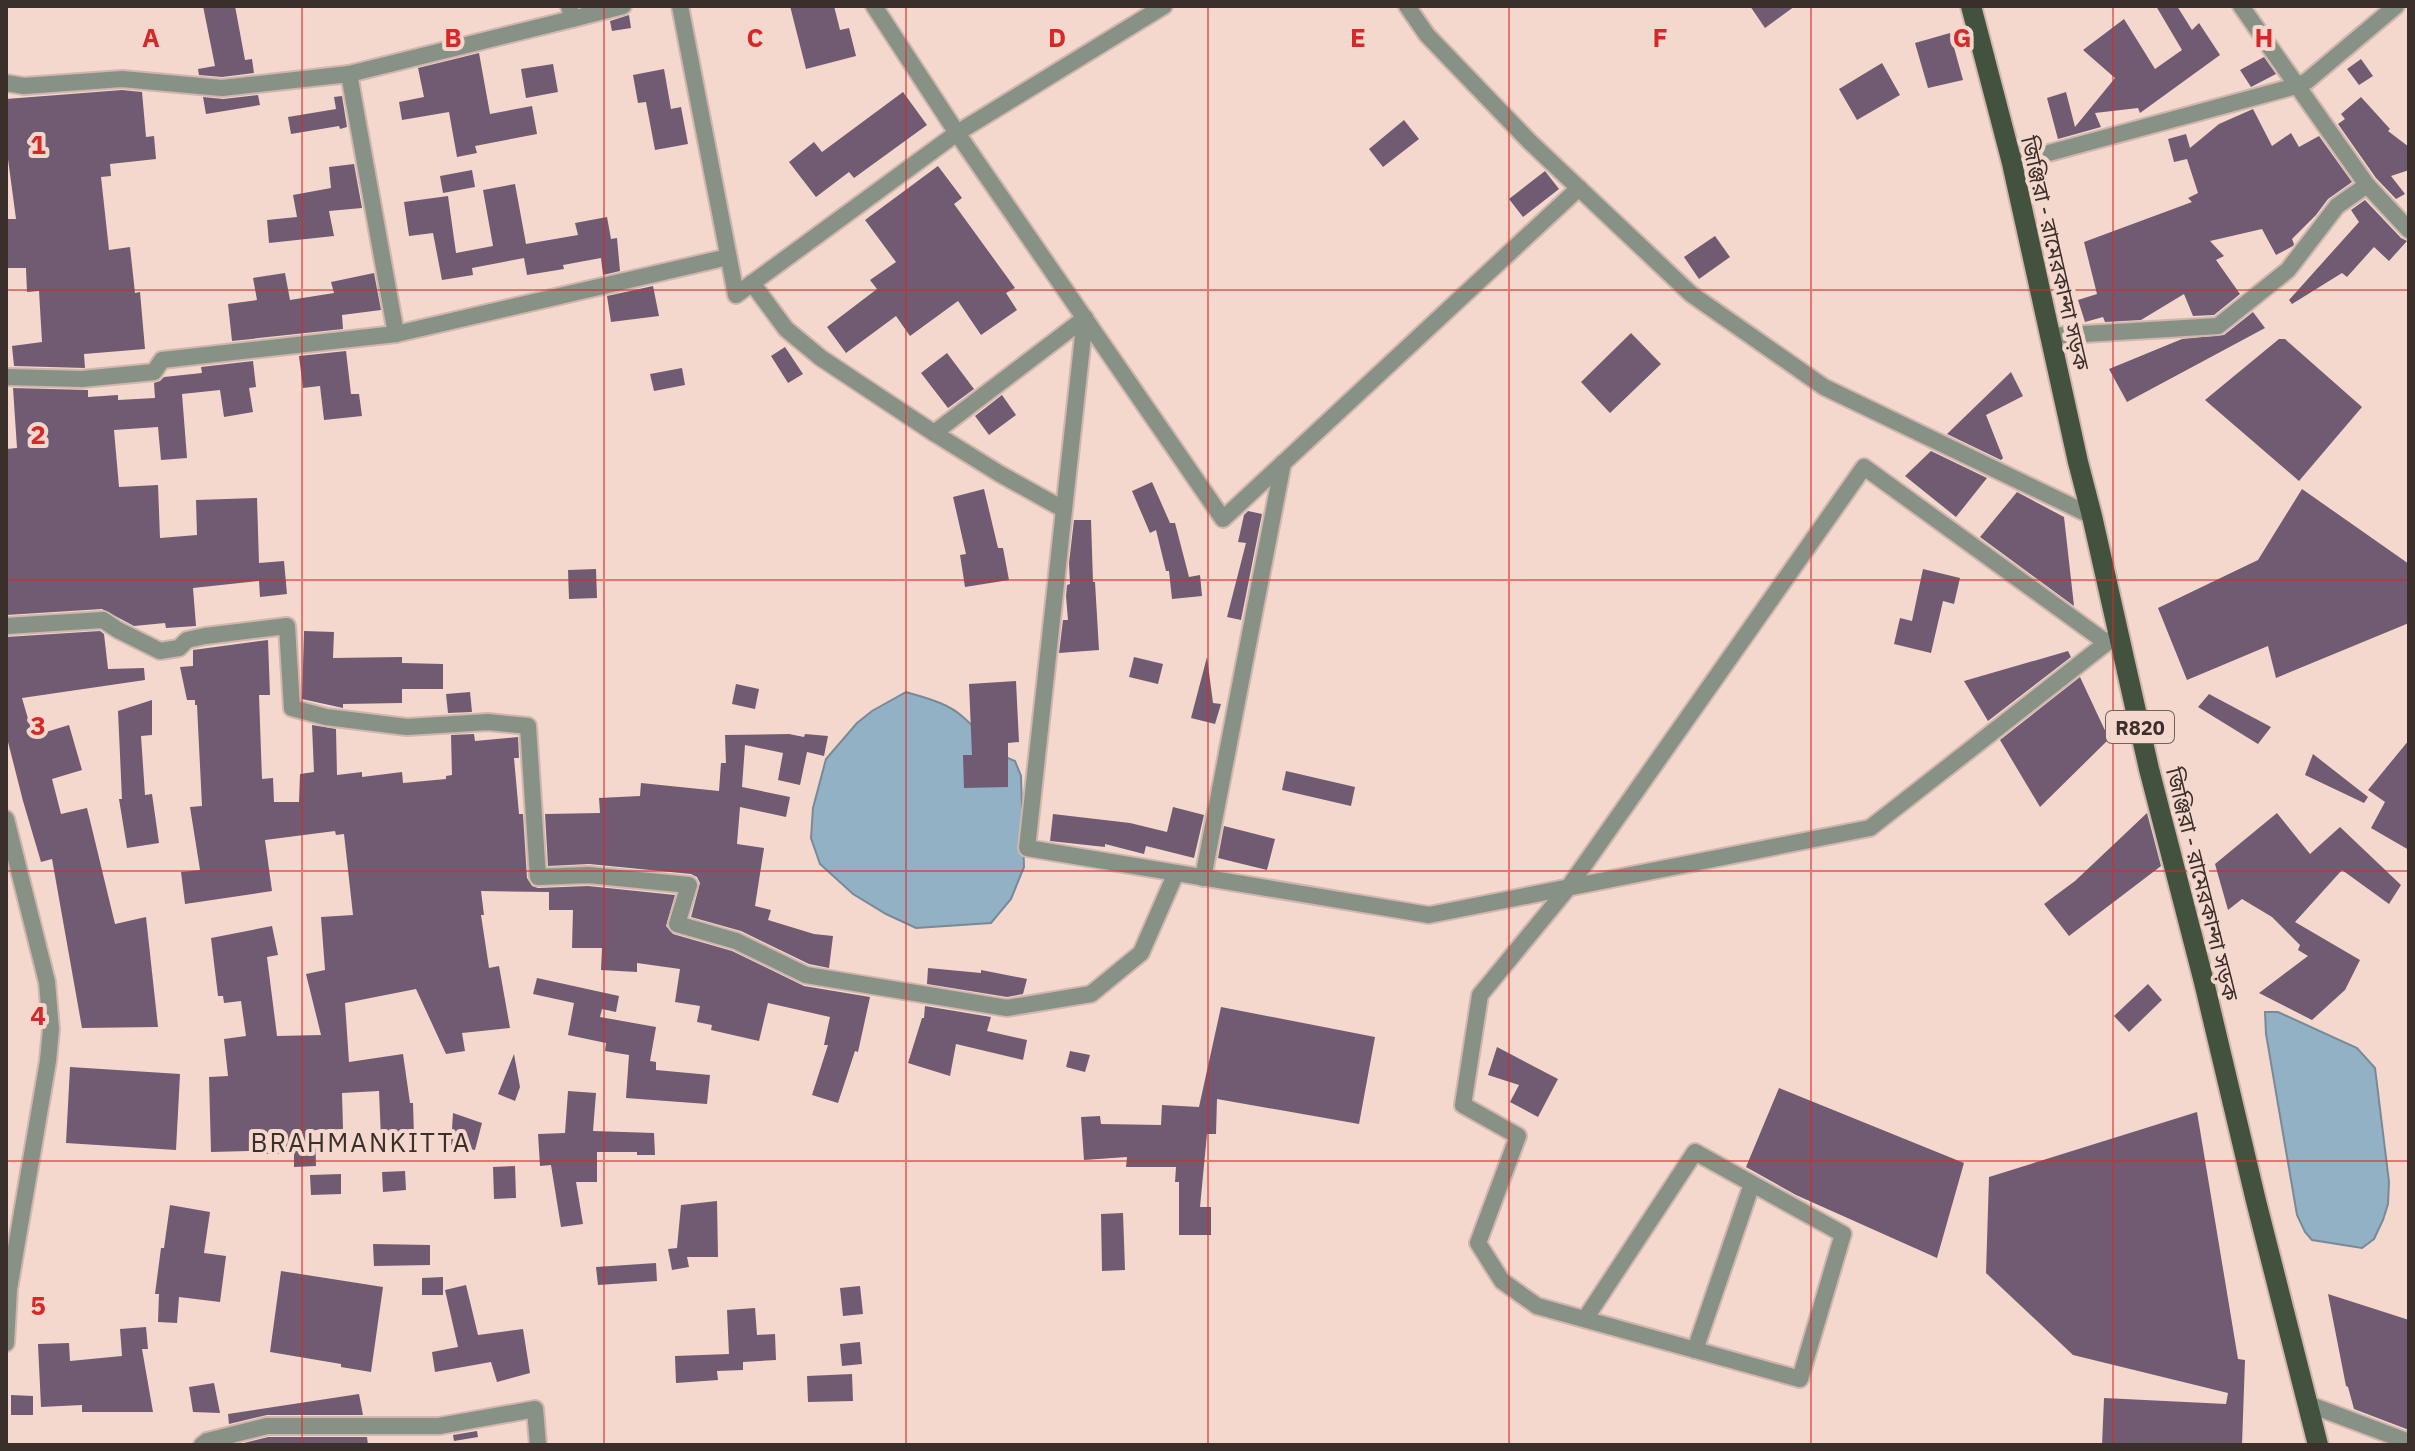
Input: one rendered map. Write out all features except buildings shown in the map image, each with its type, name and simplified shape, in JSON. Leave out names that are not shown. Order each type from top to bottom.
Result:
[{"type":"main road","name":"জিঞ্জিরা - রামেরকান্দা সড়ক","points":[[1971,6],[2012,163],[2092,516],[2112,638],[2149,769],[2318,1445]]},
{"type":"street","points":[[6,83],[24,86],[122,79],[222,88],[349,74],[570,13],[623,6]]},
{"type":"street","points":[[680,6],[736,295],[957,133],[1164,6]]},
{"type":"street","points":[[874,6],[957,133],[1223,519],[1579,188]]},
{"type":"street","points":[[1407,6],[1437,46],[1529,141],[1691,294],[1824,387],[2092,516]]},
{"type":"street","points":[[2241,6],[2367,185],[2409,230]]},
{"type":"street","points":[[2012,163],[2296,86],[2307,81],[2396,6]]},
{"type":"street","points":[[349,74],[396,334]]},
{"type":"street","points":[[2050,336],[2218,326],[2288,270],[2337,206],[2367,185]]},
{"type":"street","points":[[6,377],[82,379],[154,372],[162,360],[396,334],[728,257]]},
{"type":"street","points":[[752,283],[786,329],[821,358],[934,433],[1063,509]]},
{"type":"street","points":[[934,433],[1085,318]]},
{"type":"street","points":[[1085,318],[1027,848],[1429,915],[1568,888],[1870,828],[2112,638],[1864,467],[1568,888],[1480,995],[1463,1105],[1518,1136],[1478,1243],[1502,1281],[1537,1306],[1800,1379],[1843,1234],[1695,1152],[1585,1319]]},
{"type":"street","points":[[1203,878],[1283,463]]},
{"type":"street","points":[[6,626],[103,620],[160,651],[179,648],[187,640],[205,636],[287,626],[292,708],[326,717],[407,727],[488,722],[528,726],[538,877],[588,875],[689,885],[677,924],[736,941],[806,975],[1007,1008],[1091,994],[1141,953],[1176,873]]},
{"type":"street","points":[[6,819],[47,982],[51,1029],[48,1061],[11,1254],[6,1343]]},
{"type":"street","points":[[1695,1350],[1752,1184]]},
{"type":"street","points":[[2308,1404],[2409,1442]]},
{"type":"street","points":[[202,1445],[207,1441],[267,1426],[439,1426],[535,1409],[538,1445]]},
{"type":"water","points":[[906,692],[957,712],[993,747],[1015,761],[1021,776],[1024,867],[1011,899],[991,923],[916,928],[853,894],[820,864],[811,838],[813,808],[826,759],[857,723]]},
{"type":"water","points":[[2265,1012],[2278,1012],[2357,1048],[2375,1068],[2389,1182],[2388,1204],[2374,1239],[2362,1248],[2312,1240],[2297,1215],[2266,1034]]},
{"type":"district","name":"BRAHMANKITTA","points":[[361,1142]]}]
